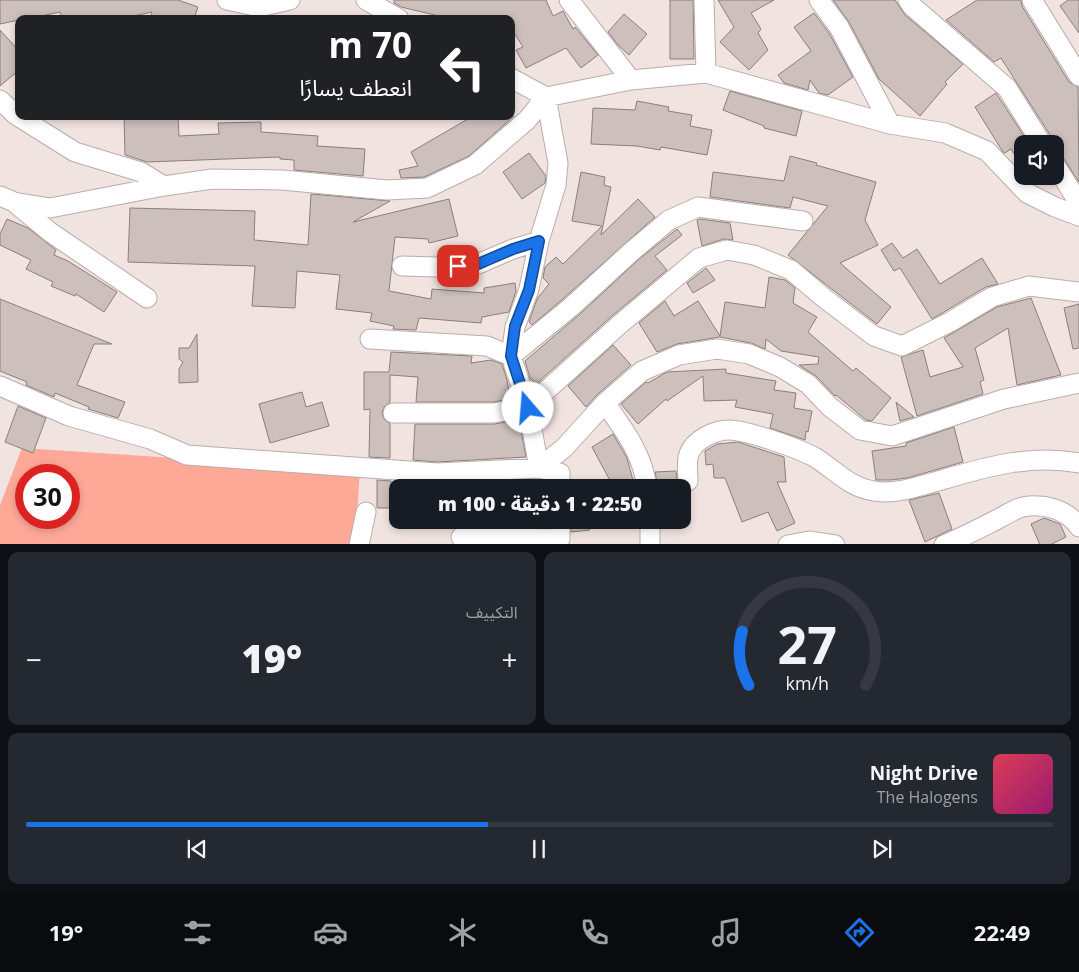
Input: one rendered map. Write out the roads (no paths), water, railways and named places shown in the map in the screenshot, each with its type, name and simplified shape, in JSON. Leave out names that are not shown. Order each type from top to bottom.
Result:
[{"type":"street","points":[[227,0],[259,6],[290,0]]},
{"type":"street","points":[[366,0],[392,15]]},
{"type":"street","points":[[570,0],[631,80]]},
{"type":"street","points":[[704,0],[706,73]]},
{"type":"street","points":[[818,0],[840,27],[890,124]]},
{"type":"street","points":[[908,0],[912,6],[1007,88],[1036,135]]},
{"type":"street","points":[[1032,0],[1079,76]]},
{"type":"street","points":[[515,80],[546,97],[631,80],[706,73],[890,124],[945,133],[987,151],[1027,193],[1079,216]]},
{"type":"street","points":[[7,199],[50,208],[164,186],[212,179],[282,180],[386,190],[427,188],[475,165],[528,120],[546,97]]},
{"type":"street","points":[[539,468],[528,408],[511,356],[515,326],[529,290],[539,241],[556,185],[558,163],[546,97]]},
{"type":"street","points":[[0,100],[15,114]]},
{"type":"street","points":[[24,120],[75,152],[141,172],[164,186]]},
{"type":"street","points":[[1064,179],[1079,203]]},
{"type":"street","points":[[7,199],[50,232],[147,298]]},
{"type":"street","points":[[511,356],[571,307],[630,252],[669,220],[698,206],[803,220]]},
{"type":"street","points":[[402,266],[478,264],[513,249],[539,241]]},
{"type":"street","points":[[393,413],[494,413],[528,408],[619,325],[699,258],[727,250],[754,255],[790,270],[874,336],[902,346],[950,322],[992,297],[1030,286],[1079,292]]},
{"type":"street","points":[[370,339],[487,346],[511,356]]},
{"type":"street","points":[[539,468],[564,448],[605,403],[642,371],[679,355],[717,349],[748,354],[780,366],[808,384],[830,407],[860,430],[892,436],[1004,399],[1079,383]]},
{"type":"street","points":[[0,386],[69,416],[150,439],[187,455],[437,473],[539,468],[560,473],[560,479]]},
{"type":"street","points":[[605,403],[631,439],[646,479]]},
{"type":"street","points":[[688,479],[688,455],[694,444],[709,435],[728,430],[749,434],[815,457],[857,487],[875,492],[919,486],[993,465],[1028,460],[1062,460],[1079,463]]},
{"type":"street","points":[[944,544],[959,539],[1022,508],[1041,506],[1059,510],[1075,521],[1079,527]]},
{"type":"street","points":[[359,544],[366,512]]},
{"type":"street","points":[[461,537],[560,539],[560,529]]},
{"type":"street","points":[[650,529],[650,544]]},
{"type":"street","points":[[788,544],[809,542],[835,544]]}]
